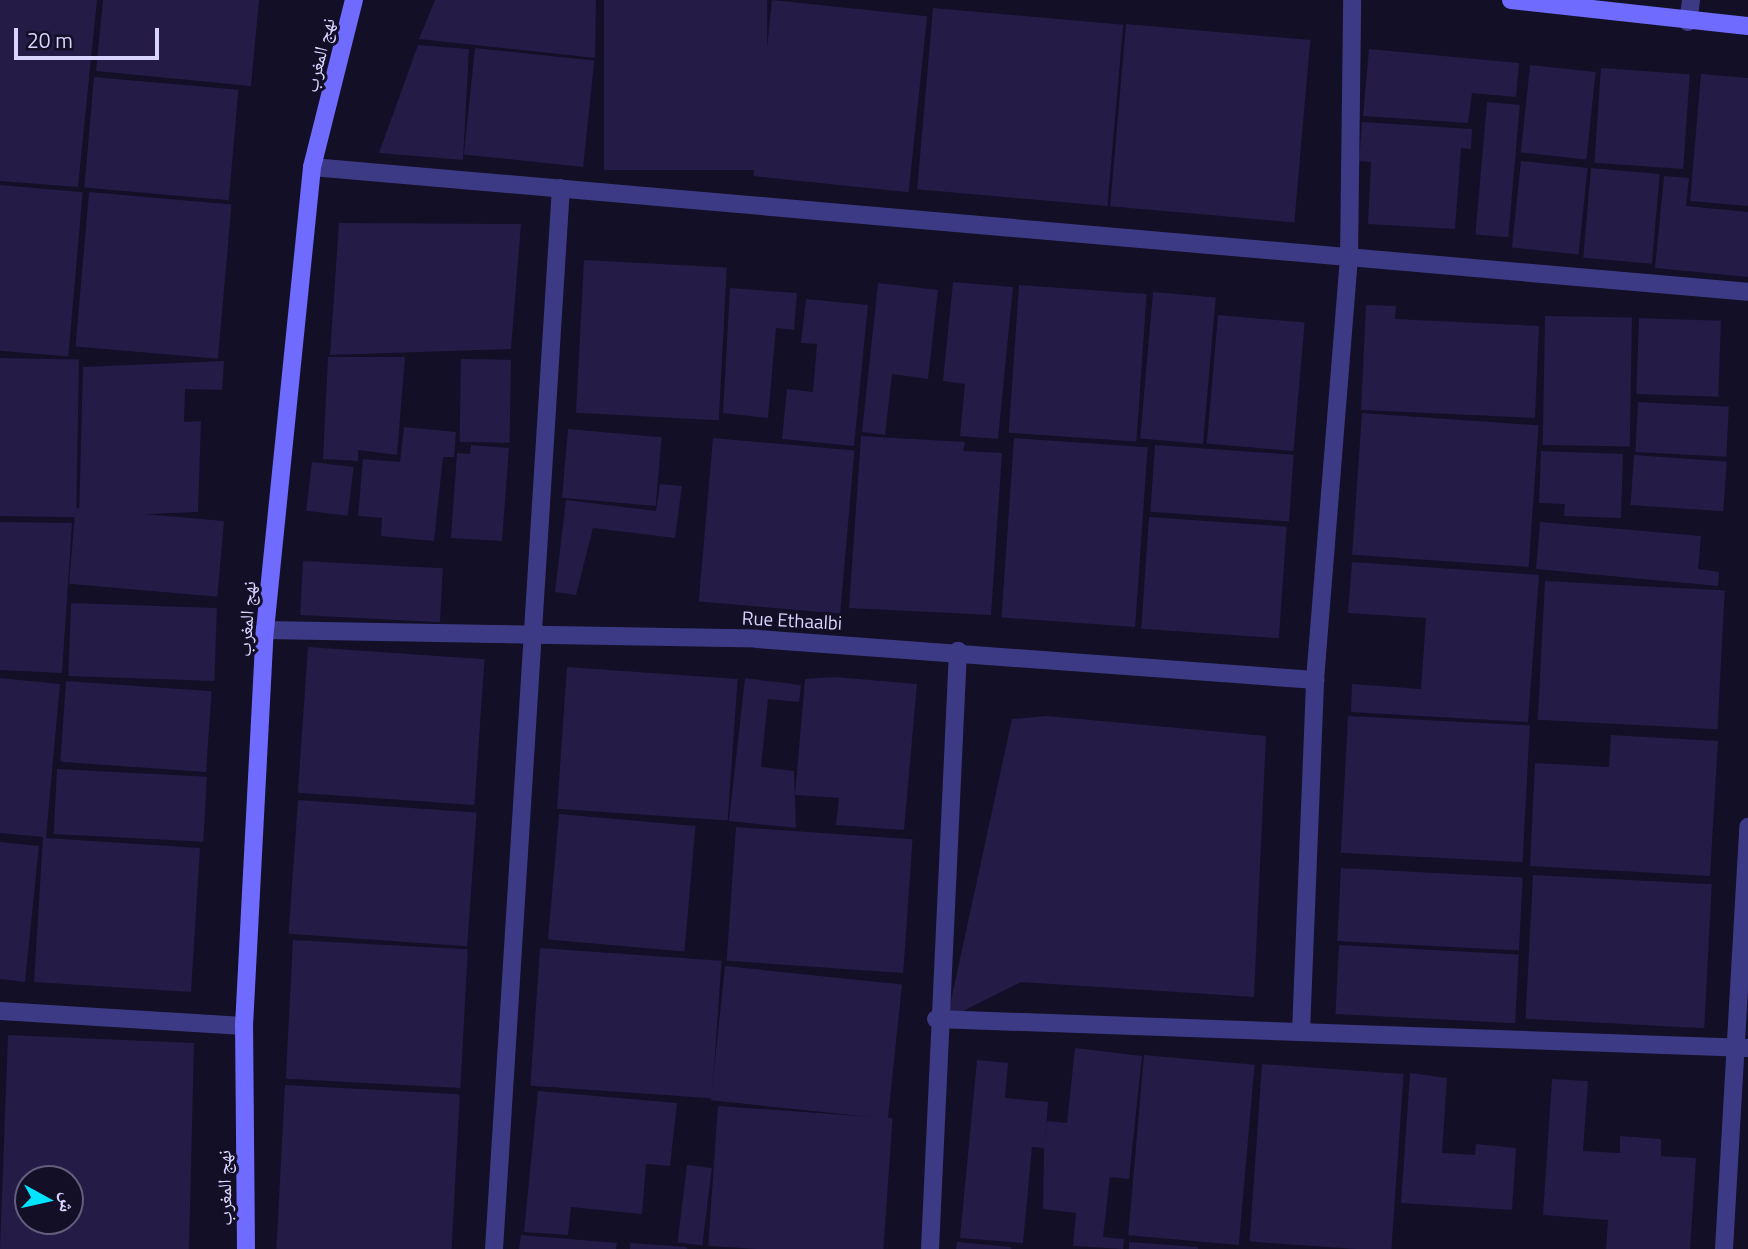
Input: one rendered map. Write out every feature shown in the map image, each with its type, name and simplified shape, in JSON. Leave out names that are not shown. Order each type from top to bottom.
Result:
[{"type":"street","name":"نهج المغرب","points":[[246,1249],[244,1026],[265,630],[312,167],[354,0]]},
{"type":"street","points":[[1301,1032],[1315,680],[1349,259],[1352,0]]},
{"type":"street","points":[[1511,0],[1688,22],[1748,26]]},
{"type":"street","points":[[1688,22],[1691,0]]},
{"type":"street","points":[[312,167],[1748,292]]},
{"type":"street","points":[[494,1249],[530,631],[561,188]]},
{"type":"street","name":"Rue Ethaalbi","points":[[265,630],[530,631],[958,651],[1315,680]]},
{"type":"street","points":[[930,1249],[936,1019],[958,651]]},
{"type":"street","points":[[1724,1249],[1744,1048],[1748,827]]},
{"type":"street","points":[[0,1011],[244,1026]]},
{"type":"street","points":[[936,1019],[1744,1048]]},
{"type":"building","points":[[0,0],[97,0],[78,187],[0,181]]},
{"type":"building","points":[[103,0],[259,0],[251,86],[96,71]]},
{"type":"building","points":[[435,0],[596,0],[595,58],[419,39]]},
{"type":"building","points":[[604,0],[767,0],[767,170],[604,170]]},
{"type":"building","points":[[772,0],[927,16],[909,192],[753,176]]},
{"type":"building","points":[[933,8],[1123,25],[1107,206],[917,189]]},
{"type":"building","points":[[1126,24],[1310,40],[1294,222],[1110,206]]},
{"type":"building","points":[[418,45],[469,49],[463,160],[379,153]]},
{"type":"building","points":[[475,48],[594,61],[583,167],[464,154]]},
{"type":"building","points":[[1369,49],[1519,63],[1516,97],[1472,93],[1468,123],[1363,116]]},
{"type":"building","points":[[1530,65],[1596,72],[1586,159],[1521,153]]},
{"type":"building","points":[[1601,68],[1690,74],[1683,169],[1594,163]]},
{"type":"building","points":[[1701,74],[1748,78],[1748,206],[1690,201]]},
{"type":"building","points":[[94,77],[238,90],[229,200],[84,188]]},
{"type":"building","points":[[1487,102],[1520,105],[1508,237],[1475,234]]},
{"type":"building","points":[[1362,122],[1472,129],[1471,149],[1461,148],[1455,229],[1368,224],[1371,162],[1359,161]]},
{"type":"building","points":[[1521,161],[1588,168],[1579,255],[1512,248]]},
{"type":"building","points":[[1591,168],[1660,174],[1652,264],[1583,258]]},
{"type":"building","points":[[1664,176],[1689,178],[1686,206],[1748,212],[1748,277],[1655,268]]},
{"type":"building","points":[[0,185],[83,192],[68,357],[0,351]]},
{"type":"building","points":[[89,192],[231,204],[218,359],[75,346]]},
{"type":"building","points":[[339,223],[521,224],[511,349],[330,355]]},
{"type":"building","points":[[584,260],[727,267],[719,420],[576,413]]},
{"type":"building","points":[[953,282],[1013,287],[998,439],[960,436],[965,384],[943,381]]},
{"type":"building","points":[[878,283],[938,290],[928,379],[892,374],[885,435],[862,432]]},
{"type":"building","points":[[1019,285],[1147,294],[1136,442],[1009,433]]},
{"type":"building","points":[[730,288],[797,293],[794,330],[776,328],[768,418],[723,413]]},
{"type":"building","points":[[1153,292],[1216,297],[1203,444],[1140,438]]},
{"type":"building","points":[[806,299],[868,305],[854,446],[782,439],[787,389],[813,392],[817,344],[801,343]]},
{"type":"building","points":[[1366,305],[1396,306],[1395,319],[1539,326],[1535,418],[1361,410]]},
{"type":"building","points":[[1218,315],[1305,323],[1293,451],[1207,444]]},
{"type":"building","points":[[1545,316],[1632,318],[1630,446],[1543,445]]},
{"type":"building","points":[[1639,318],[1721,321],[1718,397],[1636,394]]},
{"type":"building","points":[[328,357],[405,357],[397,455],[358,450],[358,461],[323,459]]},
{"type":"building","points":[[0,358],[79,359],[76,517],[0,516]]},
{"type":"building","points":[[461,359],[511,360],[510,443],[460,442]]},
{"type":"building","points":[[224,361],[222,390],[185,389],[184,422],[201,421],[198,512],[79,517],[83,367]]},
{"type":"building","points":[[1638,402],[1729,407],[1726,457],[1635,452]]},
{"type":"building","points":[[1362,413],[1539,425],[1529,567],[1352,555]]},
{"type":"building","points":[[404,427],[456,432],[454,457],[443,457],[434,541],[381,536],[382,518],[358,516],[363,459],[400,462]]},
{"type":"building","points":[[568,429],[662,437],[656,506],[562,498]]},
{"type":"building","points":[[861,436],[965,442],[963,451],[1002,453],[991,615],[849,608]]},
{"type":"building","points":[[713,438],[854,450],[840,614],[699,601]]},
{"type":"building","points":[[1014,438],[1148,447],[1135,627],[1001,618]]},
{"type":"building","points":[[471,445],[509,448],[502,541],[451,538],[457,453],[470,454]]},
{"type":"building","points":[[1155,445],[1294,455],[1289,522],[1150,512]]},
{"type":"building","points":[[1541,451],[1623,454],[1621,518],[1564,516],[1565,504],[1539,503]]},
{"type":"building","points":[[1634,455],[1727,461],[1723,511],[1631,505]]},
{"type":"building","points":[[312,462],[354,467],[348,516],[306,511]]},
{"type":"building","points":[[660,484],[682,486],[675,538],[593,528],[576,595],[555,592],[566,500],[656,511]]},
{"type":"building","points":[[76,508],[224,521],[217,597],[69,584]]},
{"type":"building","points":[[1149,517],[1287,527],[1279,638],[1141,629]]},
{"type":"building","points":[[0,522],[72,523],[62,673],[0,670]]},
{"type":"building","points":[[1540,522],[1701,536],[1698,569],[1719,572],[1718,586],[1536,569]]},
{"type":"building","points":[[303,561],[443,568],[440,622],[300,615]]},
{"type":"building","points":[[1352,562],[1539,575],[1528,722],[1351,712],[1352,684],[1421,689],[1426,618],[1348,613]]},
{"type":"building","points":[[1545,581],[1725,590],[1717,729],[1538,720]]},
{"type":"building","points":[[71,603],[217,608],[214,681],[68,676]]},
{"type":"building","points":[[308,647],[485,659],[474,805],[298,793]]},
{"type":"building","points":[[567,667],[738,679],[728,821],[557,809]]},
{"type":"building","points":[[835,677],[917,684],[904,830],[836,825],[839,798],[795,795],[805,679]]},
{"type":"building","points":[[0,678],[60,684],[46,838],[200,848],[191,992],[34,982],[43,837],[0,833]]},
{"type":"building","points":[[745,678],[801,685],[799,702],[768,699],[761,767],[794,771],[796,828],[729,821]]},
{"type":"building","points":[[66,681],[212,691],[206,772],[60,762]]},
{"type":"building","points":[[1047,716],[1266,736],[1254,997],[1021,982],[947,1019],[1012,719]]},
{"type":"building","points":[[1348,716],[1530,726],[1523,862],[1341,853]]},
{"type":"building","points":[[1611,735],[1718,741],[1710,876],[1530,866],[1535,763],[1609,767]]},
{"type":"building","points":[[57,769],[207,777],[203,842],[54,834]]},
{"type":"building","points":[[298,800],[477,812],[467,946],[289,934]]},
{"type":"building","points":[[559,814],[695,826],[684,951],[548,940]]},
{"type":"building","points":[[736,827],[913,839],[903,973],[727,961]]},
{"type":"building","points":[[0,842],[39,846],[25,982],[0,979]]},
{"type":"building","points":[[1341,868],[1523,878],[1519,950],[1337,941]]},
{"type":"building","points":[[1533,875],[1712,884],[1704,1028],[1525,1019]]},
{"type":"building","points":[[293,940],[468,949],[460,1088],[286,1079]]},
{"type":"building","points":[[1339,945],[1519,954],[1515,1023],[1335,1014]]},
{"type":"building","points":[[540,948],[722,961],[712,1098],[530,1086]]},
{"type":"building","points":[[725,966],[902,985],[888,1119],[711,1100]]},
{"type":"building","points":[[8,1035],[194,1043],[189,1249],[0,1249]]},
{"type":"building","points":[[1075,1048],[1142,1056],[1129,1179],[1110,1177],[1103,1237],[1124,1239],[1123,1249],[1073,1246],[1076,1213],[1043,1209],[1044,1148],[1032,1147],[1023,1243],[960,1238],[977,1060],[1008,1063],[1005,1098],[1048,1102],[1045,1144],[1047,1121],[1067,1123]]},
{"type":"building","points":[[1144,1055],[1255,1065],[1239,1245],[1128,1235]]},
{"type":"building","points":[[1262,1064],[1404,1074],[1391,1249],[1250,1242]]},
{"type":"building","points":[[1410,1073],[1447,1078],[1442,1153],[1475,1155],[1476,1144],[1516,1148],[1512,1210],[1401,1203]]},
{"type":"building","points":[[1552,1079],[1588,1081],[1583,1151],[1620,1153],[1620,1136],[1661,1139],[1661,1156],[1696,1158],[1690,1249],[1606,1249],[1608,1220],[1543,1215]]},
{"type":"building","points":[[285,1085],[460,1094],[452,1249],[276,1249]]},
{"type":"building","points":[[538,1091],[677,1103],[670,1166],[646,1164],[642,1214],[571,1207],[568,1235],[524,1232]]},
{"type":"building","points":[[718,1106],[893,1118],[883,1249],[756,1249],[708,1246]]},
{"type":"building","points":[[687,1165],[712,1168],[702,1245],[677,1242]]},
{"type":"building","points":[[521,1235],[617,1243],[616,1249],[519,1249]]},
{"type":"building","points":[[957,1242],[1011,1247],[1011,1249],[956,1249]]},
{"type":"building","points":[[1129,1242],[1198,1247],[1198,1249],[1129,1249]]},
{"type":"building","points":[[630,1243],[687,1247],[687,1249],[630,1249]]}]
